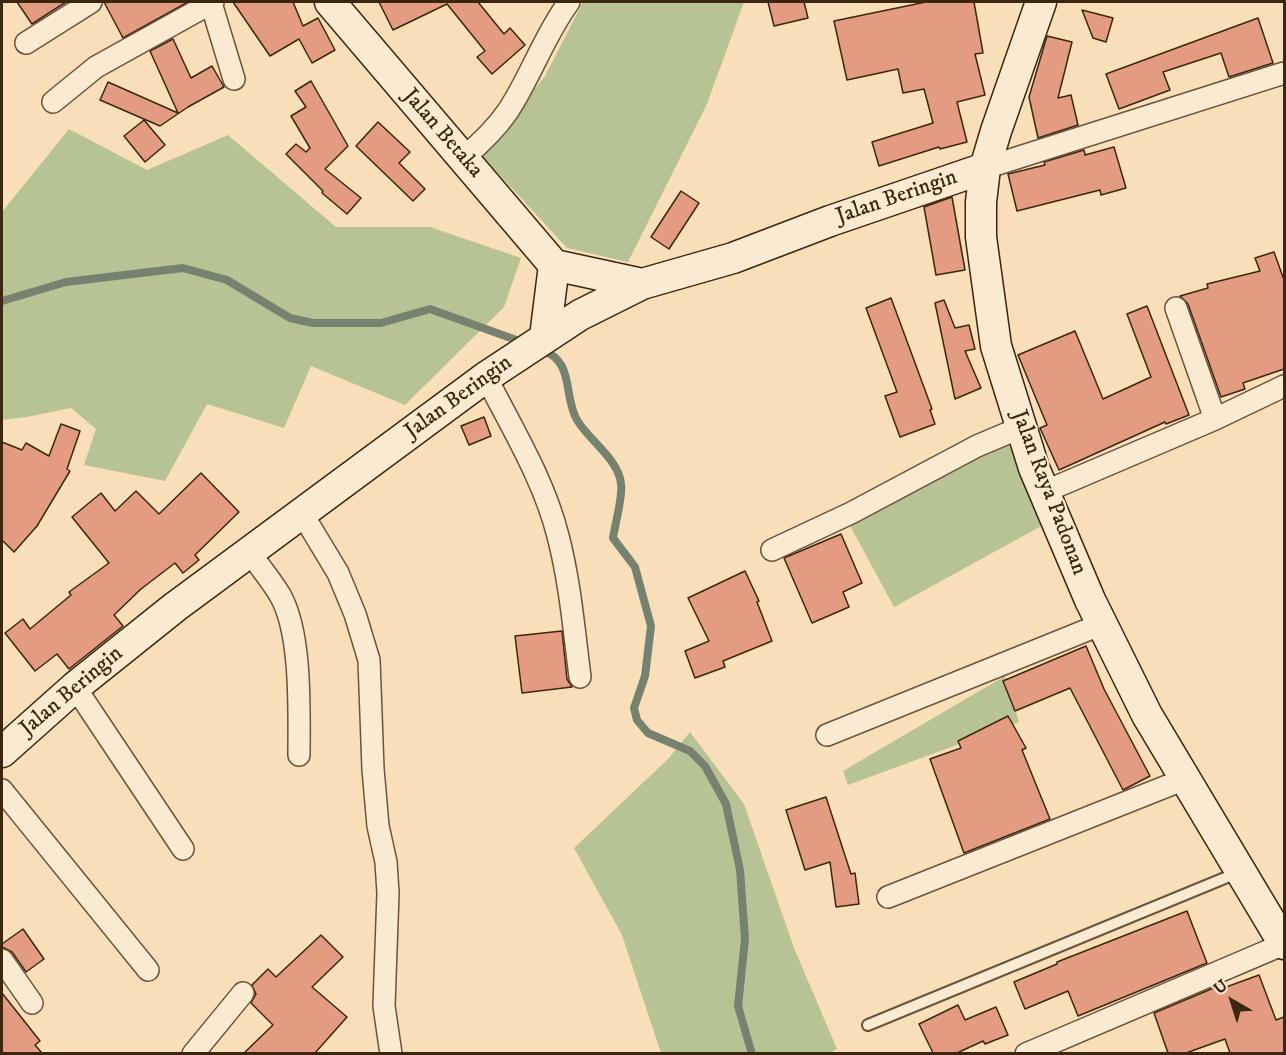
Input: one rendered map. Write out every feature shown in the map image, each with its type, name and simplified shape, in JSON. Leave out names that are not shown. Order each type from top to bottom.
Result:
[{"type":"street","points":[[26,43],[91,2]]},
{"type":"street","points":[[52,102],[96,67],[212,2],[234,79]]},
{"type":"street","name":"Jalan Betaka","points":[[330,2],[554,265]]},
{"type":"street","points":[[463,158],[492,132],[509,110],[546,37],[569,2]]},
{"type":"street","name":"Jalan Raya Padonan","points":[[1041,2],[985,168],[981,202],[981,237],[990,311],[999,356],[1034,468],[1062,537],[1102,624],[1147,715],[1284,944]]},
{"type":"street","points":[[985,168],[1284,73]]},
{"type":"street","name":"Jalan Beringin","points":[[2,752],[75,687],[175,607],[303,515],[486,377],[580,315],[642,284],[733,258],[830,221],[985,168]]},
{"type":"street","points":[[545,337],[554,265],[642,284]]},
{"type":"street","points":[[1176,308],[1215,419]]},
{"type":"street","points":[[486,377],[540,484],[558,535],[570,596],[580,676]]},
{"type":"street","points":[[1044,492],[1215,419],[1284,386]]},
{"type":"street","points":[[772,550],[851,513],[977,446],[1022,427]]},
{"type":"street","points":[[303,515],[338,573],[355,614],[369,660],[373,769],[378,826],[386,862],[388,893],[384,1006],[391,1053]]},
{"type":"street","points":[[250,553],[281,596],[294,638],[299,710],[299,755]]},
{"type":"street","points":[[827,735],[1102,624]]},
{"type":"street","points":[[75,687],[183,849]]},
{"type":"street","points":[[888,897],[1185,779]]},
{"type":"street","points":[[2,790],[148,970]]},
{"type":"street","points":[[1026,1053],[1284,944]]},
{"type":"street","points":[[2,960],[32,1003]]},
{"type":"street","points":[[193,1053],[243,993]]},
{"type":"lane","points":[[868,1025],[1240,871]]},
{"type":"green space","points":[[583,2],[744,2],[707,104],[628,262],[567,248],[482,156],[545,76]]},
{"type":"green space","points":[[69,129],[147,170],[228,135],[336,227],[430,227],[521,258],[504,307],[405,405],[311,366],[284,428],[207,404],[165,481],[84,465],[96,429],[71,408],[2,420],[2,212]]},
{"type":"green space","points":[[1020,430],[1065,513],[894,607],[847,520]]},
{"type":"green space","points":[[1005,676],[1019,722],[848,785],[843,771]]},
{"type":"green space","points":[[690,732],[744,804],[794,948],[837,1049],[827,1054],[661,1053],[622,935],[574,848],[668,759]]},
{"type":"building","points":[[17,2],[66,2],[32,24]]},
{"type":"building","points":[[104,2],[188,2],[123,38]]},
{"type":"building","points":[[233,2],[293,2],[303,26],[318,18],[335,50],[312,63],[299,39],[270,56]]},
{"type":"building","points":[[379,2],[478,2],[504,34],[510,28],[525,45],[492,74],[477,57],[485,51],[447,4],[393,30]]},
{"type":"building","points":[[768,2],[804,2],[808,18],[774,26]]},
{"type":"building","points":[[926,2],[974,2],[983,53],[975,54],[985,95],[957,102],[967,142],[940,149],[939,147],[879,166],[872,142],[933,123],[924,89],[903,93],[898,69],[847,80],[834,21]]},
{"type":"building","points":[[1082,10],[1113,18],[1106,42],[1093,38]]},
{"type":"building","points":[[1258,18],[1273,63],[1229,77],[1221,53],[1163,72],[1170,90],[1119,109],[1106,74]]},
{"type":"building","points":[[1047,36],[1072,42],[1058,98],[1071,95],[1078,125],[1038,138],[1029,97]]},
{"type":"building","points":[[173,39],[191,78],[212,66],[224,87],[160,126],[100,100],[108,82],[178,113],[150,51]]},
{"type":"building","points":[[311,81],[348,146],[325,169],[361,198],[347,214],[322,193],[323,191],[286,154],[296,144],[306,152],[310,148],[291,116],[306,107],[295,91]]},
{"type":"building","points":[[144,120],[165,145],[145,162],[124,136]]},
{"type":"building","points":[[378,122],[410,152],[399,163],[425,189],[413,201],[356,146]]},
{"type":"building","points":[[1114,147],[1126,188],[1101,195],[1100,190],[1017,211],[1008,174],[1045,165],[1044,162],[1084,150],[1085,155]]},
{"type":"building","points":[[681,191],[699,203],[669,249],[651,237]]},
{"type":"building","points":[[952,197],[965,270],[936,275],[924,207]]},
{"type":"building","points":[[1274,252],[1284,280],[1284,369],[1243,383],[1245,389],[1221,397],[1188,304],[1180,296],[1208,288],[1207,284],[1260,271],[1255,258]]},
{"type":"building","points":[[891,298],[932,409],[930,410],[935,424],[900,437],[885,396],[897,392],[866,308]]},
{"type":"building","points":[[944,300],[955,328],[969,325],[975,349],[965,351],[981,388],[955,399],[935,303]]},
{"type":"building","points":[[1147,306],[1189,415],[1166,424],[1165,422],[1059,470],[1040,428],[1047,425],[1018,355],[1075,331],[1103,399],[1151,377],[1127,314]]},
{"type":"building","points":[[484,417],[491,436],[469,445],[461,426]]},
{"type":"building","points":[[61,424],[80,431],[67,469],[70,471],[37,526],[14,552],[2,540],[2,442],[22,450],[26,443],[49,456]]},
{"type":"building","points":[[201,473],[239,512],[195,555],[199,560],[183,573],[175,563],[141,589],[114,615],[123,626],[69,669],[57,654],[35,671],[5,633],[23,619],[30,629],[71,595],[69,592],[109,563],[72,517],[101,493],[115,511],[136,491],[159,514]]},
{"type":"building","points":[[841,534],[862,583],[843,592],[849,607],[812,623],[784,558]]},
{"type":"building","points":[[745,571],[759,601],[757,602],[772,641],[723,661],[725,667],[695,678],[685,651],[709,641],[688,598]]},
{"type":"building","points":[[562,631],[567,679],[572,687],[522,693],[515,636]]},
{"type":"building","points":[[1086,646],[1104,689],[1150,776],[1123,790],[1070,688],[1015,711],[1003,681]]},
{"type":"building","points":[[1008,716],[1026,748],[1022,750],[1050,819],[964,853],[930,759],[961,748],[958,741]]},
{"type":"building","points":[[826,797],[851,874],[855,873],[859,904],[836,907],[830,862],[805,870],[786,810]]},
{"type":"building","points":[[1187,911],[1207,963],[1078,1016],[1068,991],[1025,1009],[1014,982],[1057,964],[1057,962]]},
{"type":"building","points":[[23,929],[44,959],[26,972],[12,952],[2,947],[2,944]]},
{"type":"building","points":[[321,935],[343,957],[312,987],[347,1017],[315,1053],[244,1053],[273,1025],[251,1003],[256,994],[252,985],[268,969],[276,977]]},
{"type":"building","points":[[1259,975],[1276,1020],[1284,1017],[1284,1053],[1230,1053],[1225,1039],[1186,1053],[1168,1053],[1154,1013],[1216,987],[1218,990]]},
{"type":"building","points":[[2,993],[40,1041],[35,1045],[42,1053],[2,1053]]},
{"type":"building","points":[[958,1005],[965,1020],[996,1007],[1008,1035],[985,1044],[983,1041],[957,1053],[933,1053],[919,1024]]},
{"type":"waterway","points":[[2,301],[66,282],[183,268],[227,280],[290,318],[313,323],[381,323],[430,309],[522,342]]},
{"type":"waterway","points":[[542,350],[559,361],[579,424],[608,457],[619,474],[621,496],[613,538],[635,567],[651,626],[645,676],[634,708],[637,720],[648,733],[690,751],[705,766],[726,804],[740,870],[745,939],[738,1006],[752,1054]]}]
